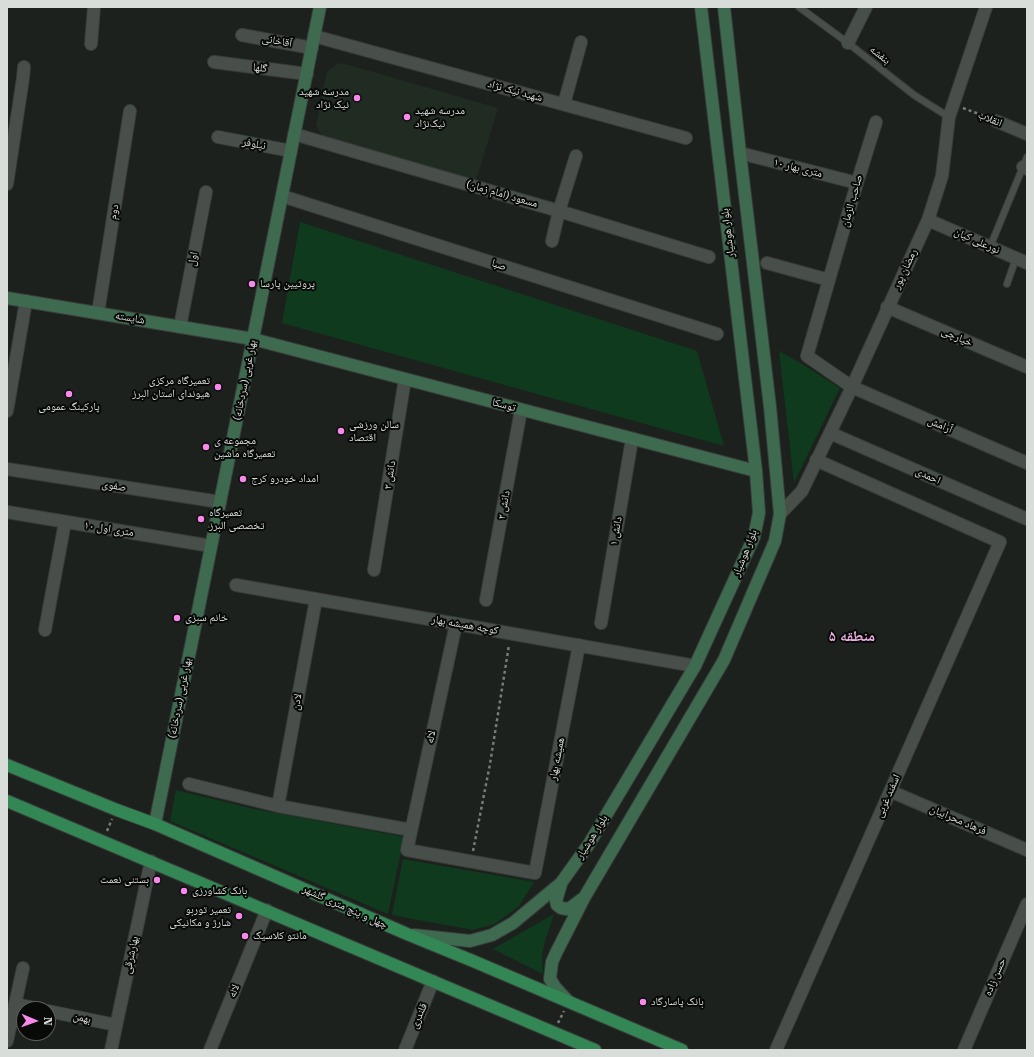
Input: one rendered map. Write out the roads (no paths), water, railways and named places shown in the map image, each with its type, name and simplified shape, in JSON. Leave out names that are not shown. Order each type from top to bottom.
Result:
[{"type":"main road","name":"بهار غربی (سردخانه)","points":[[155,824],[320,7]]},
{"type":"main road","name":"بلوار هوشیار","points":[[407,934],[470,941],[492,935],[513,923],[562,883],[589,844],[695,666],[754,538],[759,513],[756,472],[701,7]]},
{"type":"main road","name":"بلوار هوشیار","points":[[568,1001],[550,979],[552,962],[584,898],[724,660],[775,541],[780,514],[770,407],[724,7]]},
{"type":"main road","points":[[712,94],[717,98],[723,99],[734,94]]},
{"type":"main road","points":[[717,142],[726,134],[739,139]]},
{"type":"main road","name":"شایسته","points":[[7,298],[253,339]]},
{"type":"main road","name":"توسکا","points":[[253,339],[756,472]]},
{"type":"main road","name":"چهل و پنج متری گلشهر","points":[[7,764],[117,810],[155,824],[407,934],[682,1050]]},
{"type":"main road","points":[[7,801],[554,1033],[577,1047],[595,1050]]},
{"type":"main road","points":[[562,883],[556,901],[557,905],[561,908],[570,908],[584,898]]},
{"type":"street","points":[[90,44],[94,7]]},
{"type":"street","points":[[848,43],[866,7]]},
{"type":"street","name":"رمضان پور","points":[[780,514],[802,491],[928,220],[942,176],[949,117],[986,7]]},
{"type":"street","name":"آقاخانی","points":[[242,35],[313,42]]},
{"type":"street","name":"شهید نیک نژاد","points":[[313,42],[564,104],[686,138]]},
{"type":"street","points":[[564,104],[582,42]]},
{"type":"street","name":"گلها","points":[[214,62],[307,74]]},
{"type":"street","points":[[7,184],[24,67]]},
{"type":"street","name":"دوم","points":[[98,313],[130,111]]},
{"type":"street","name":"انقلاب","points":[[996,121],[1027,134]]},
{"type":"street","name":"صاحب الزمان","points":[[852,386],[806,356],[876,122]]},
{"type":"street","name":"مسعود (امام زمان)","points":[[294,134],[559,211],[709,257]]},
{"type":"street","name":"نیلوفر","points":[[218,137],[291,151]]},
{"type":"street","name":"۱۰ متری بهار","points":[[740,153],[857,183]]},
{"type":"street","points":[[552,241],[559,211],[576,156]]},
{"type":"street","name":"اول","points":[[180,327],[206,192]]},
{"type":"street","name":"صبا","points":[[282,196],[717,334]]},
{"type":"street","name":"نورعلی کیان","points":[[928,220],[1027,263]]},
{"type":"street","points":[[767,263],[829,280]]},
{"type":"street","points":[[7,411],[26,301]]},
{"type":"street","name":"خیارچی","points":[[887,307],[1027,366]]},
{"type":"street","name":"دانش ۳","points":[[374,570],[405,379]]},
{"type":"street","name":"آرامش","points":[[852,386],[1027,462]]},
{"type":"street","name":"دانش ۲","points":[[486,600],[521,410]]},
{"type":"street","name":"احمدی","points":[[830,433],[1027,519]]},
{"type":"street","name":"دانش ۱","points":[[601,623],[632,439]]},
{"type":"street","name":"اسفند غربی","points":[[776,1050],[1000,542],[816,460]]},
{"type":"street","name":"صفوی","points":[[7,469],[220,502]]},
{"type":"street","name":"۱۰ متری اول","points":[[7,512],[211,546]]},
{"type":"street","points":[[45,630],[65,522]]},
{"type":"street","name":"کوچه همیشه بهار","points":[[236,584],[695,666]]},
{"type":"street","name":"لادن","points":[[278,806],[316,599]]},
{"type":"street","name":"لاله","points":[[456,624],[407,850],[471,862]]},
{"type":"street","name":"همیشه بهار","points":[[471,862],[535,873],[579,645]]},
{"type":"street","points":[[189,784],[278,806],[411,830]]},
{"type":"street","name":"فرهاد محرابیان","points":[[890,791],[1027,850]]},
{"type":"street","name":"بهارشرقی","points":[[111,1050],[151,861]]},
{"type":"street","name":"حسن زاده","points":[[964,1050],[1027,904]]},
{"type":"street","name":"لاله","points":[[210,1050],[267,910]]},
{"type":"street","points":[[7,1041],[23,968]]},
{"type":"street","name":"قلندری","points":[[405,1050],[433,981]]},
{"type":"street","name":"بهمن","points":[[56,1013],[116,1025]]},
{"type":"lane","name":"بنفشه","points":[[799,7],[914,95],[949,117]]},
{"type":"lane","points":[[990,247],[1026,165]]},
{"type":"lane","points":[[1007,284],[1016,258]]},
{"type":"place","name":"مدرسه شهید نیک نژاد","points":[[357,98]]},
{"type":"place","name":"مدرسه شهید نیک‌نژاد","points":[[407,117]]},
{"type":"place","name":"پروتیین پارسا","points":[[252,284]]},
{"type":"place","name":"تعمیرگاه مرکزی هیوندای استان البرز","points":[[218,387]]},
{"type":"place","name":"پارکینگ عمومی","points":[[69,394]]},
{"type":"place","name":"سالن ورزشی اقتصاد","points":[[341,431]]},
{"type":"place","name":"مجموعه ی تعمیرگاه ماشین","points":[[206,447]]},
{"type":"place","name":"امداد خودرو کرج","points":[[243,479]]},
{"type":"place","name":"تعمیرگاه تخصصی البرز","points":[[201,519]]},
{"type":"place","name":"خانم سبزی","points":[[177,618]]},
{"type":"place","name":"بستنی نعمت","points":[[157,880]]},
{"type":"place","name":"بانک کشاورزی","points":[[184,891]]},
{"type":"place","name":"تعمیر توربو شارژ ‌و مکانیکی","points":[[239,916]]},
{"type":"place","name":"مانتو کلاسیک","points":[[245,936]]},
{"type":"place","name":"بانک پاسارگاد","points":[[643,1002]]},
{"type":"district","name":"منطقه ۵","points":[[852,637]]}]
